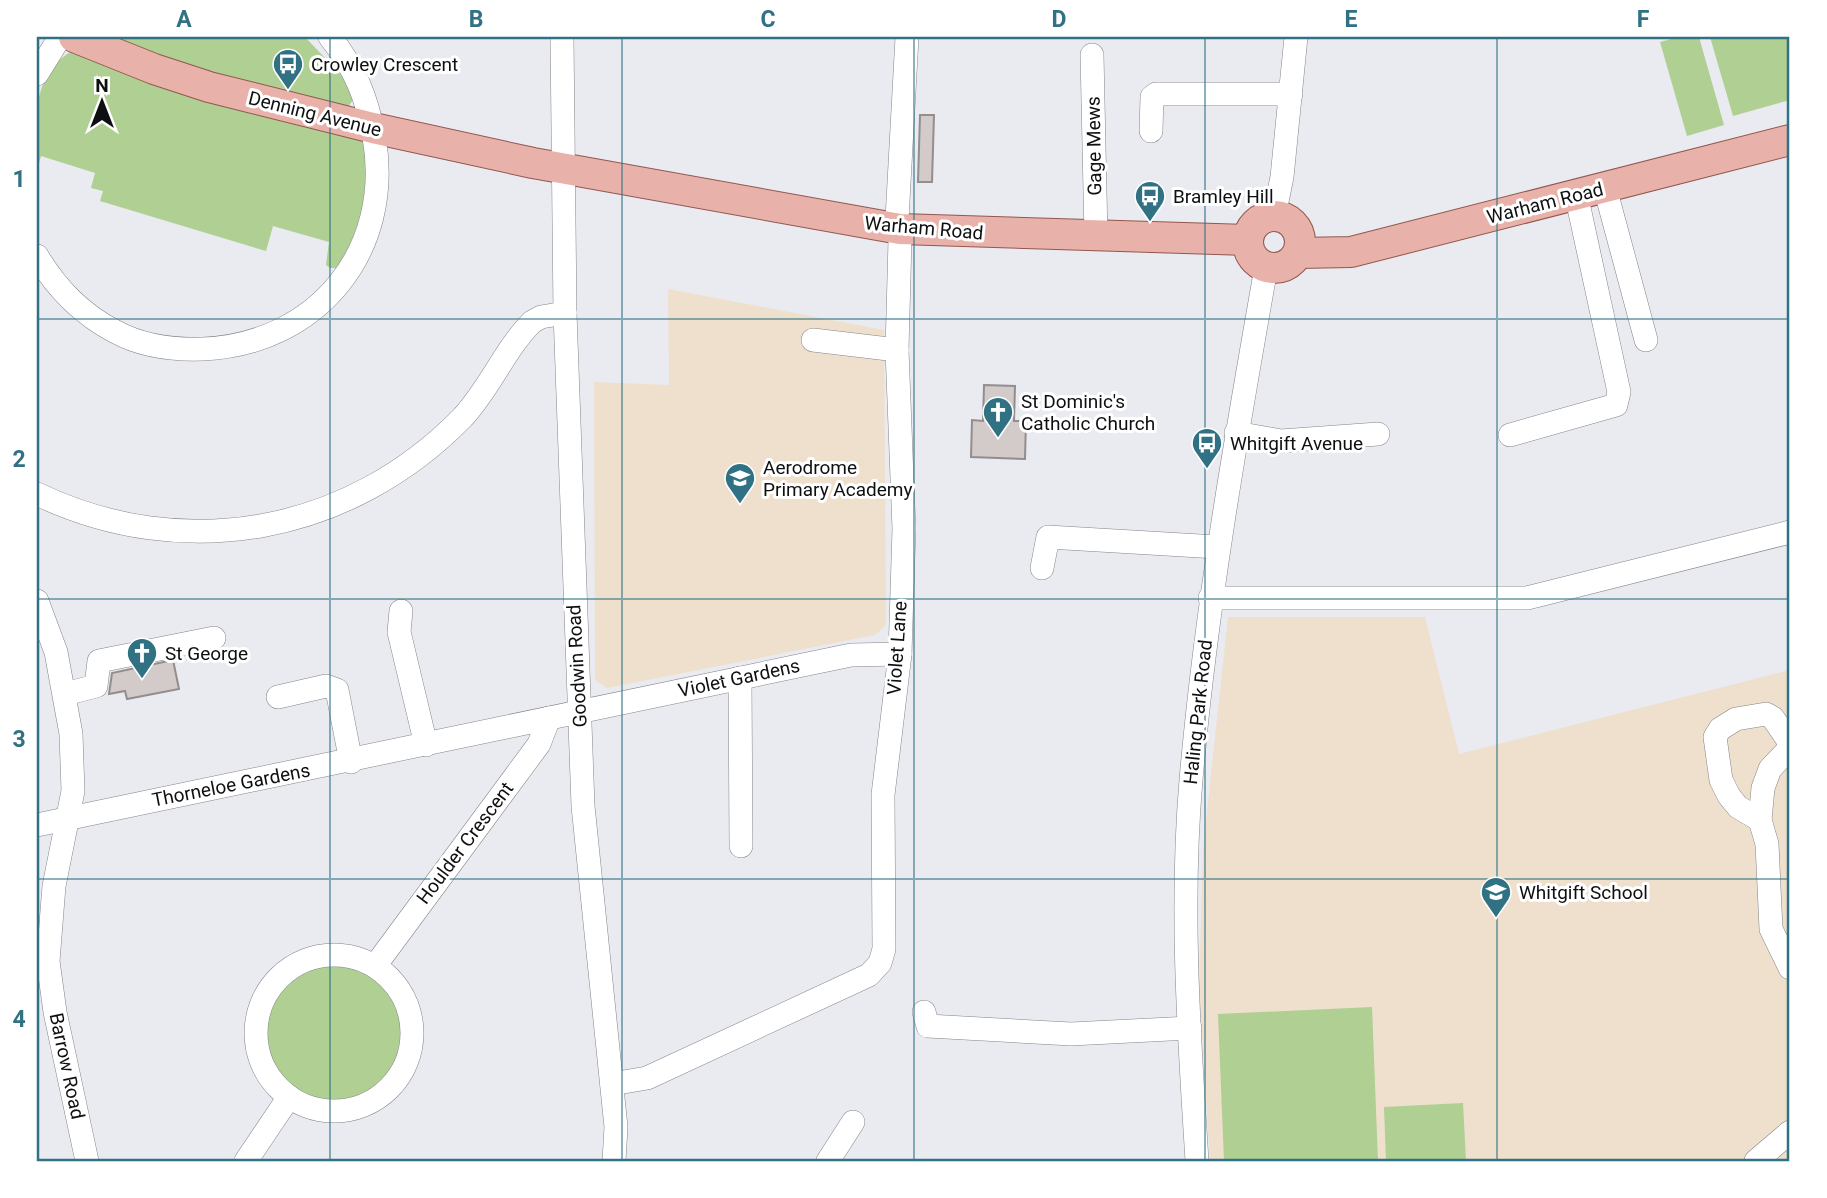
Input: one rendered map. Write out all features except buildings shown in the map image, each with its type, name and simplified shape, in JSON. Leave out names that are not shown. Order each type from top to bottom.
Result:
[{"type":"main road","name":"Denning Avenue","points":[[74,37],[154,69],[209,87],[373,128],[563,168]]},
{"type":"main road","name":"Warham Road","points":[[1298,253],[1351,252],[1790,140]]},
{"type":"main road","name":"Warham Road","points":[[563,168],[900,229],[1248,240]]},
{"type":"main road","points":[[1274,216],[1294,225],[1300,235],[1298,253],[1290,263],[1280,268],[1266,268],[1256,262],[1249,251],[1248,240],[1250,231],[1259,220],[1274,216]]},
{"type":"street","points":[[37,74],[60,37]]},
{"type":"street","points":[[37,256],[55,286],[85,313],[117,333],[148,345],[187,350],[226,348],[261,338],[296,322],[325,301],[345,278],[356,259],[369,230],[379,181],[373,128],[363,88],[345,56],[330,37]]},
{"type":"street","name":"Goodwin Road","points":[[562,37],[565,313],[579,712],[585,832],[617,1139],[615,1160]]},
{"type":"street","name":"Violet Lane","points":[[612,1084],[647,1079],[869,975],[880,963],[884,934],[883,795],[900,653],[904,528],[897,350],[900,229],[898,196],[907,37]]},
{"type":"street","points":[[1274,216],[1280,197],[1296,37]]},
{"type":"street","name":"Gage Mews","points":[[1093,55],[1096,237]]},
{"type":"street","points":[[1151,131],[1152,97],[1156,94],[1291,93]]},
{"type":"street","points":[[1605,188],[1646,340]]},
{"type":"street","points":[[1510,435],[1616,405],[1619,392],[1615,370],[1576,194]]},
{"type":"street","name":"Haling Park Road","points":[[1198,1161],[1186,873],[1188,821],[1198,691],[1217,547],[1266,268]]},
{"type":"street","points":[[37,494],[79,513],[154,530],[242,530],[311,514],[358,494],[415,458],[476,402],[532,322],[541,317],[565,313]]},
{"type":"street","points":[[813,340],[897,350]]},
{"type":"street","points":[[1236,433],[1281,441],[1378,434]]},
{"type":"street","points":[[1210,598],[1527,598],[1790,532]]},
{"type":"street","points":[[1042,568],[1048,537],[1217,547]]},
{"type":"street","name":"Barrow Road","points":[[37,601],[57,652],[73,761],[73,791],[54,886],[48,961],[55,1012],[87,1161]]},
{"type":"street","points":[[401,611],[399,632],[426,745]]},
{"type":"street","points":[[65,694],[96,686],[99,661],[214,638]]},
{"type":"street","name":"Violet Gardens","points":[[579,712],[851,655],[900,653]]},
{"type":"street","points":[[740,678],[741,846]]},
{"type":"street","points":[[278,697],[326,686],[337,690],[351,762]]},
{"type":"street","name":"Thorneloe Gardens","points":[[37,825],[351,762],[579,712]]},
{"type":"street","points":[[1760,820],[1738,807],[1729,796],[1721,780],[1715,737],[1720,729],[1736,719],[1766,714],[1773,718],[1790,745],[1770,769],[1763,788],[1760,820],[1766,845],[1771,929],[1790,968]]},
{"type":"street","name":"Houlder Crescent","points":[[376,966],[539,744],[549,718]]},
{"type":"street","points":[[323,954],[351,956],[376,966],[394,982],[407,1004],[413,1028],[410,1053],[400,1076],[383,1094],[361,1107],[336,1111],[311,1108],[289,1097],[269,1079],[258,1054],[256,1041],[255,1027],[261,1001],[276,978],[298,962],[323,954]]},
{"type":"street","points":[[924,1012],[928,1026],[1071,1034],[1191,1028]]},
{"type":"street","points":[[246,1161],[289,1097]]},
{"type":"street","points":[[828,1161],[853,1122]]},
{"type":"street","points":[[1756,1161],[1790,1132]]},
{"type":"shaded area","name":"Aerodrome Primary Academy","points":[[668,289],[884,330],[886,625],[875,635],[607,688],[595,680],[594,382],[669,385]]},
{"type":"shaded area","name":"Whitgift School","points":[[1228,617],[1425,617],[1459,754],[1790,670],[1790,1161],[1210,1161],[1199,989],[1203,848]]},
{"type":"green space","points":[[110,37],[305,37],[347,81],[353,100],[348,107],[228,81]]},
{"type":"green space","points":[[1679,37],[1699,37],[1724,125],[1687,136],[1660,42]]},
{"type":"green space","points":[[1710,37],[1790,37],[1790,100],[1733,116]]},
{"type":"green space","points":[[72,51],[363,138],[369,154],[360,227],[338,268],[326,265],[329,242],[273,226],[266,251],[100,201],[103,191],[91,188],[95,173],[41,156],[37,170],[36,120],[42,88],[48,74]]},
{"type":"green space","points":[[332,963],[359,968],[382,983],[397,1006],[402,1033],[397,1060],[382,1083],[359,1098],[332,1103],[305,1098],[282,1083],[267,1060],[262,1033],[267,1006],[282,983],[305,968]]},
{"type":"green space","points":[[1372,1007],[1378,1161],[1224,1161],[1218,1014]]},
{"type":"green space","points":[[1463,1103],[1466,1161],[1386,1161],[1384,1107]]},
{"type":"place","name":"Crowley Crescent","points":[[288,91]]},
{"type":"place","name":"Bramley Hill","points":[[1150,223]]},
{"type":"place","name":"St Dominic's Catholic Church","points":[[998,439]]},
{"type":"place","name":"Whitgift Avenue","points":[[1207,470]]},
{"type":"place","name":"Aerodrome Primary Academy","points":[[740,505]]},
{"type":"place","name":"St George","points":[[142,680]]},
{"type":"place","name":"Whitgift School","points":[[1496,919]]}]
